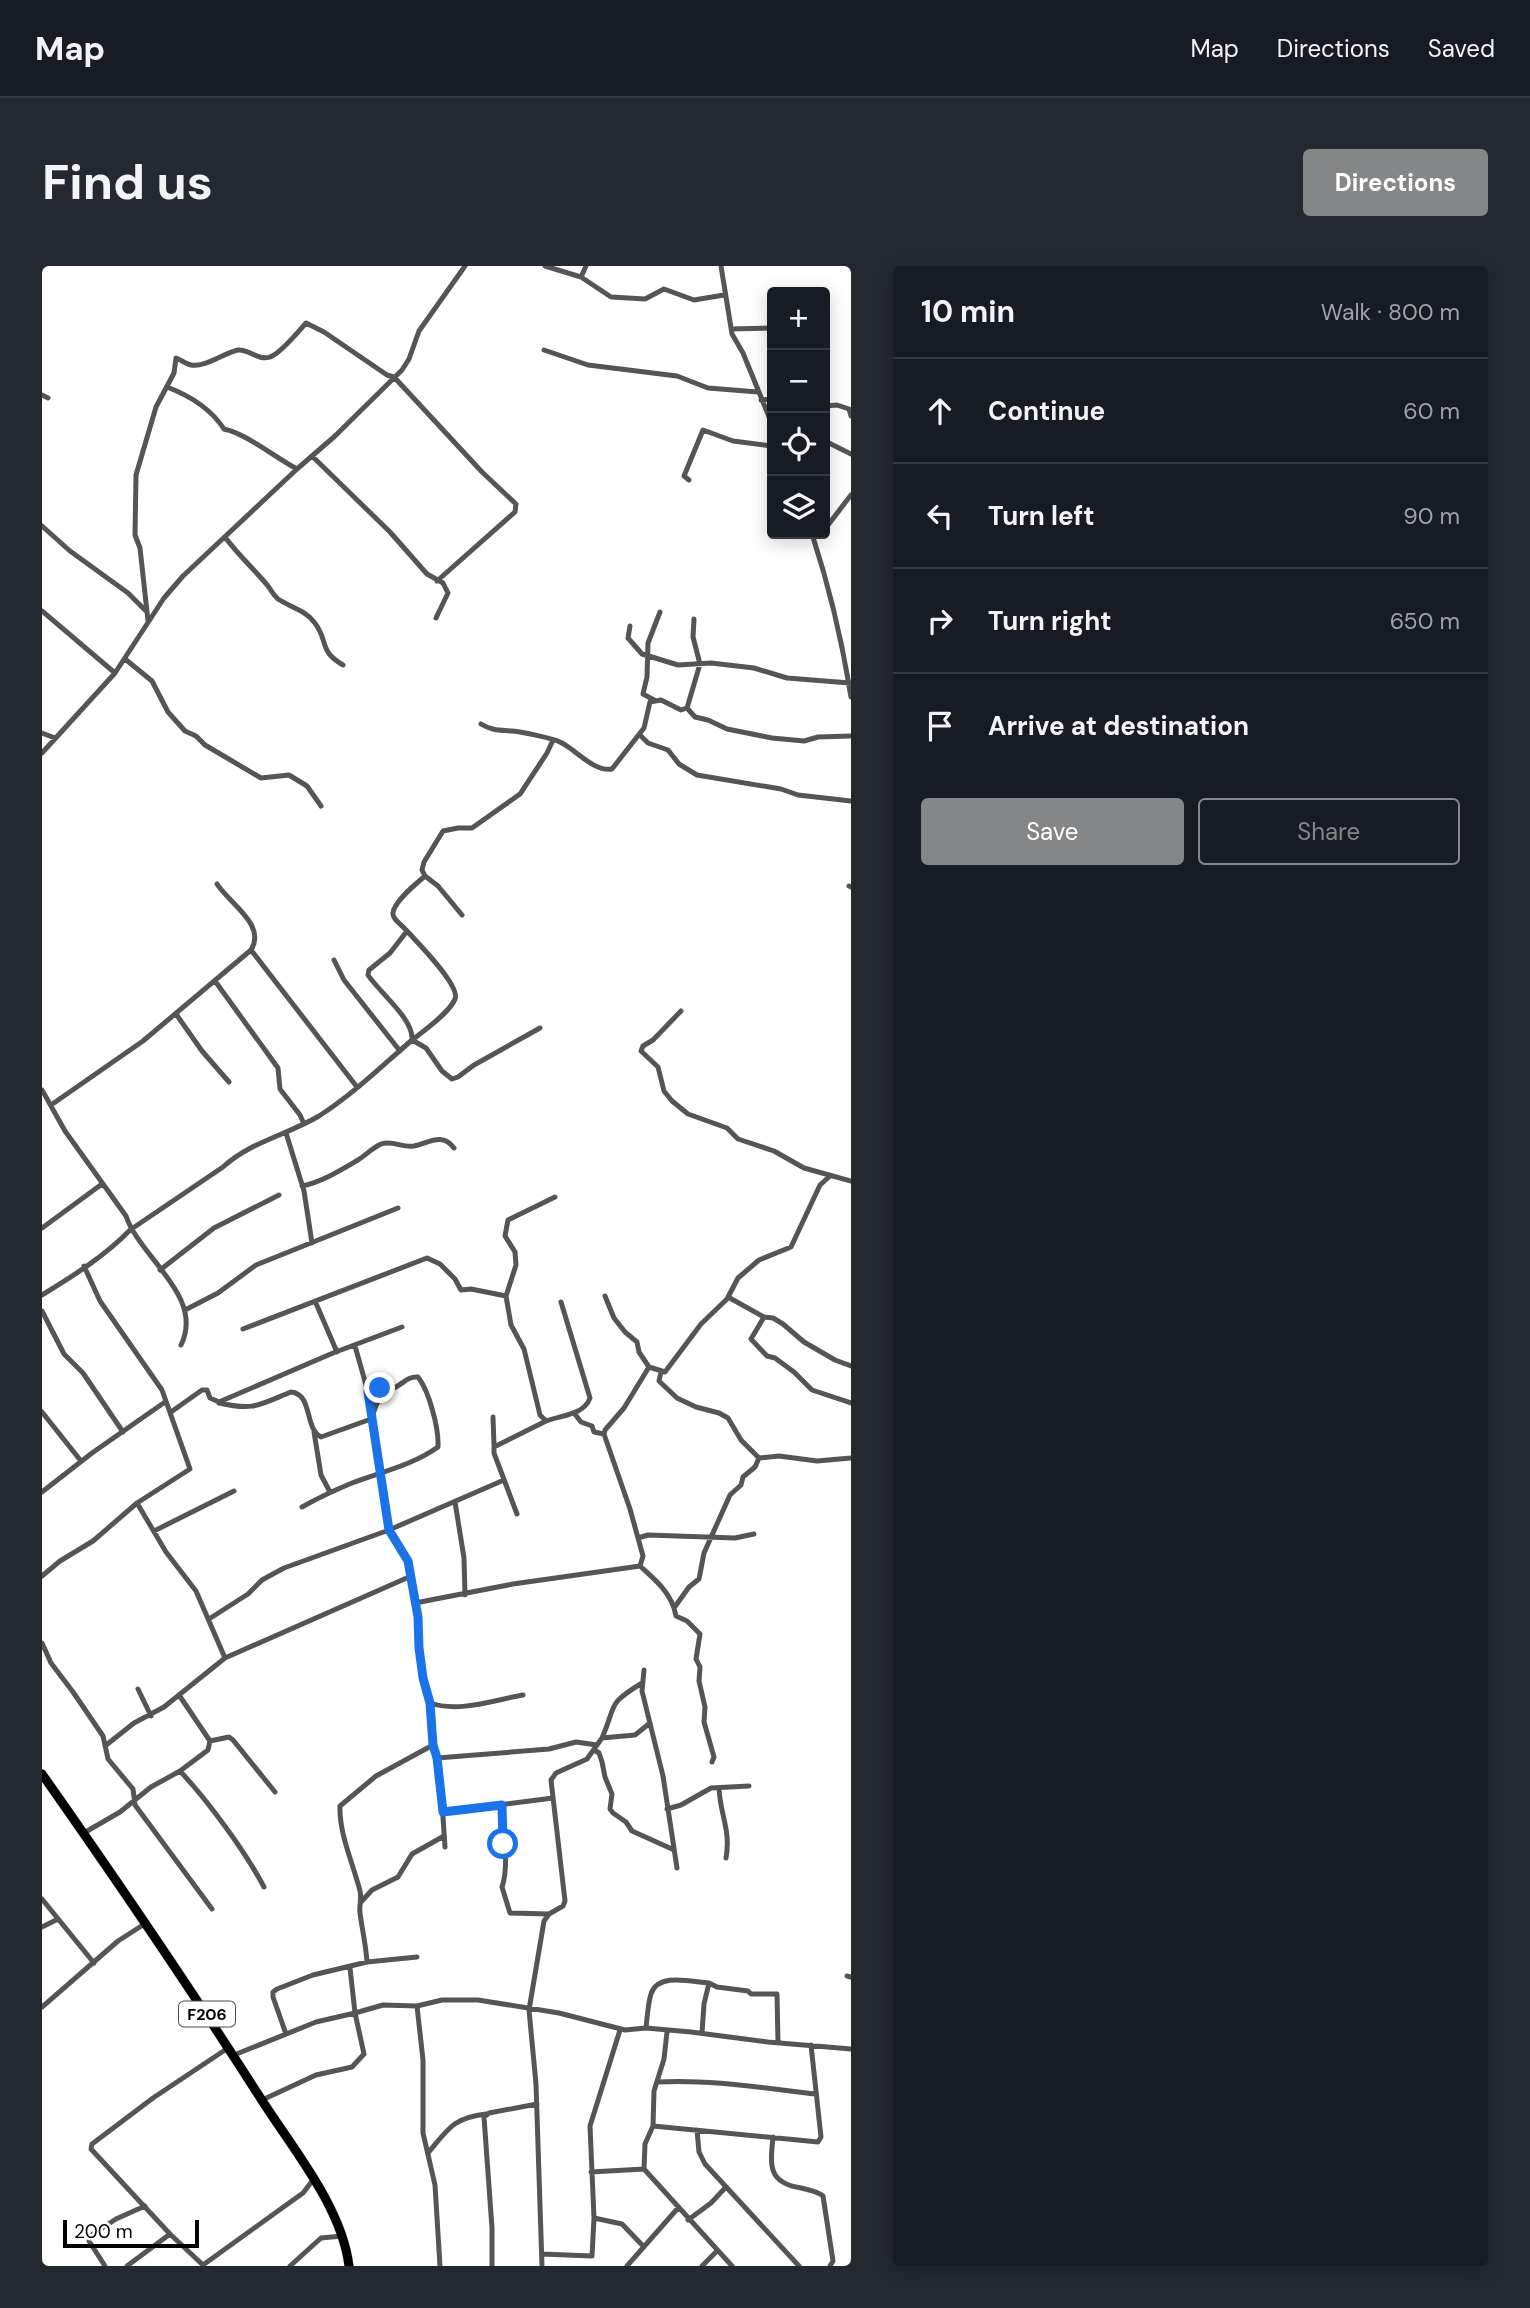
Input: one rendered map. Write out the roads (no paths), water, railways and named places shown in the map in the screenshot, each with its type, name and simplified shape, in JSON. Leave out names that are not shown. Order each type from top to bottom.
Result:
[{"type":"main road","name":"F206","points":[[42,1774],[146,1923],[313,2180],[344,2236],[349,2266]]},
{"type":"street","points":[[42,751],[115,673],[148,621],[183,576],[296,468],[335,436],[394,377],[409,359],[419,331],[465,266]]},
{"type":"street","points":[[545,266],[581,277],[605,294],[629,299],[645,299],[664,289],[694,300],[724,295]]},
{"type":"street","points":[[581,277],[586,266]]},
{"type":"street","points":[[721,266],[731,329],[767,413]]},
{"type":"street","points":[[148,621],[135,535],[136,475],[156,407],[174,373],[176,358],[190,365],[219,359],[243,350],[269,358],[306,323],[394,377],[482,472],[516,504],[515,512],[437,581]]},
{"type":"street","points":[[731,329],[767,328]]},
{"type":"street","points":[[544,349],[588,365],[677,376],[708,388],[758,393]]},
{"type":"street","points":[[167,387],[179,391],[215,416],[224,429],[234,431],[271,456],[296,468]]},
{"type":"street","points":[[761,400],[767,399]]},
{"type":"street","points":[[830,406],[844,406],[849,409],[851,416]]},
{"type":"street","points":[[689,480],[684,476],[703,430],[733,441],[767,445]]},
{"type":"street","points":[[830,444],[851,454]]},
{"type":"street","points":[[312,456],[390,532],[427,574],[443,583],[448,593],[436,618]]},
{"type":"street","points":[[830,522],[851,495]]},
{"type":"street","points":[[42,526],[70,551],[128,593],[146,611]]},
{"type":"street","points":[[225,537],[275,596],[311,617],[318,627],[324,648],[332,659],[343,665]]},
{"type":"street","points":[[814,539],[834,603],[851,697]]},
{"type":"street","points":[[42,611],[115,673]]},
{"type":"street","points":[[660,612],[651,633],[643,694],[681,710],[687,708]]},
{"type":"street","points":[[687,708],[700,664],[693,637],[694,619]]},
{"type":"street","points":[[630,626],[629,641],[639,651],[677,665],[754,668],[787,678],[850,683]]},
{"type":"street","points":[[125,659],[152,681],[168,712],[185,731],[261,778],[289,775],[307,786],[321,806]]},
{"type":"street","points":[[481,724],[562,743],[602,770],[608,770],[615,767],[640,735],[648,720],[650,702],[654,700]]},
{"type":"street","points":[[687,708],[695,718],[708,720],[717,726],[772,738],[804,741],[818,737],[851,736]]},
{"type":"street","points":[[42,733],[55,738]]},
{"type":"street","points":[[640,735],[648,743],[668,750],[679,764],[697,775],[781,789],[798,795],[851,801]]},
{"type":"street","points":[[462,915],[438,886],[425,876],[422,870],[424,862],[443,831],[472,828],[520,794],[553,740]]},
{"type":"street","points":[[42,1295],[70,1279],[130,1230],[253,1145],[286,1133],[322,1114],[400,1051],[450,1006],[456,998],[457,990],[394,917],[393,912],[412,887],[425,876]]},
{"type":"street","points":[[51,1105],[143,1041],[251,950],[256,942],[256,932],[249,920],[217,884]]},
{"type":"street","points":[[407,931],[390,953],[369,970],[368,975],[400,1014],[412,1033],[412,1040]]},
{"type":"street","points":[[251,950],[357,1087]]},
{"type":"street","points":[[334,960],[344,980],[400,1051]]},
{"type":"street","points":[[215,981],[278,1068],[280,1089],[304,1124]]},
{"type":"street","points":[[681,1011],[653,1040],[643,1046],[641,1051],[658,1067],[664,1091],[672,1101],[688,1114],[727,1128],[738,1139],[774,1151],[804,1168],[851,1181]]},
{"type":"street","points":[[176,1014],[202,1051],[229,1082]]},
{"type":"street","points":[[412,1040],[432,1054],[442,1071],[452,1079],[540,1028]]},
{"type":"street","points":[[42,1090],[65,1131],[126,1216],[130,1230],[178,1293],[185,1310],[187,1328],[181,1345]]},
{"type":"street","points":[[286,1133],[302,1186],[312,1243]]},
{"type":"street","points":[[302,1186],[333,1174],[372,1149],[387,1143],[414,1146],[429,1139],[443,1139],[454,1148]]},
{"type":"street","points":[[661,1372],[670,1367],[674,1357],[701,1324],[728,1297],[738,1278],[759,1260],[791,1247],[820,1185],[830,1176]]},
{"type":"street","points":[[42,1228],[102,1184]]},
{"type":"street","points":[[160,1270],[214,1228],[279,1195]]},
{"type":"street","points":[[546,1421],[540,1415],[524,1349],[512,1325],[506,1296],[516,1265],[515,1252],[505,1236],[508,1220],[555,1197]]},
{"type":"street","points":[[185,1310],[231,1286],[256,1265],[398,1208]]},
{"type":"street","points":[[243,1329],[427,1258],[440,1264],[455,1279],[461,1290],[471,1289],[506,1296]]},
{"type":"street","points":[[42,1576],[60,1561],[93,1541],[137,1503],[190,1469],[162,1390],[100,1301],[84,1266]]},
{"type":"street","points":[[605,1296],[614,1318],[637,1342],[639,1352],[649,1367],[661,1372]]},
{"type":"street","points":[[728,1297],[764,1317],[773,1318],[804,1342],[851,1366]]},
{"type":"street","points":[[315,1301],[337,1352]]},
{"type":"street","points":[[494,1447],[546,1421],[574,1413],[587,1405],[590,1398],[561,1302]]},
{"type":"street","points":[[42,1311],[64,1354],[83,1373],[123,1432]]},
{"type":"street","points":[[764,1317],[751,1339],[767,1356],[775,1358],[794,1372],[812,1390],[851,1403]]},
{"type":"street","points":[[219,1402],[402,1327]]},
{"type":"street","points":[[355,1346],[368,1392],[389,1530],[408,1561],[423,1678],[430,1703],[445,1847]]},
{"type":"street","points":[[640,1566],[643,1556],[604,1434],[624,1408],[649,1367]]},
{"type":"street","points":[[661,1372],[661,1384],[670,1393],[696,1408],[728,1418],[741,1440],[759,1458]]},
{"type":"street","points":[[302,1507],[330,1492],[429,1453],[438,1447],[439,1438],[426,1391],[418,1377],[411,1377],[391,1389],[377,1403],[370,1419],[321,1437],[314,1432]]},
{"type":"street","points":[[368,1392],[376,1388],[391,1389]]},
{"type":"street","points":[[171,1412],[202,1390],[219,1402],[243,1408],[256,1407],[297,1392],[305,1402],[314,1432],[318,1464],[330,1492]]},
{"type":"street","points":[[42,1492],[165,1402]]},
{"type":"street","points":[[42,1412],[81,1461]]},
{"type":"street","points":[[574,1413],[581,1422],[592,1426],[594,1432],[604,1434]]},
{"type":"street","points":[[494,1417],[494,1447],[517,1514]]},
{"type":"street","points":[[759,1458],[779,1456],[817,1461],[851,1458]]},
{"type":"street","points":[[674,1608],[689,1587],[699,1579],[704,1553],[730,1496],[755,1467],[759,1458]]},
{"type":"street","points":[[209,1619],[284,1567],[389,1530],[504,1480]]},
{"type":"street","points":[[154,1531],[234,1491]]},
{"type":"street","points":[[455,1502],[464,1558],[465,1595]]},
{"type":"street","points":[[137,1503],[166,1552],[196,1591],[225,1658]]},
{"type":"street","points":[[638,1538],[648,1535],[735,1538],[754,1534]]},
{"type":"street","points":[[415,1603],[513,1584],[640,1566]]},
{"type":"street","points":[[640,1566],[670,1597],[676,1616],[687,1621],[700,1634],[696,1659],[705,1707],[704,1722],[714,1757],[712,1762]]},
{"type":"street","points":[[105,1746],[134,1723],[151,1716],[225,1658],[410,1577]]},
{"type":"street","points":[[42,1643],[51,1663],[103,1736],[108,1759],[133,1790],[135,1805],[212,1909]]},
{"type":"street","points":[[644,1670],[642,1684],[663,1776],[672,1849],[677,1867]]},
{"type":"street","points":[[542,2266],[537,2104],[529,2010],[544,1921],[549,1914],[563,1906],[565,1901],[551,1780],[556,1773],[587,1759],[602,1738],[615,1702],[622,1694],[642,1684]]},
{"type":"street","points":[[138,1689],[151,1716]]},
{"type":"street","points":[[179,1695],[211,1741]]},
{"type":"street","points":[[430,1703],[467,1706],[523,1695]]},
{"type":"street","points":[[602,1738],[635,1735],[650,1723]]},
{"type":"street","points":[[211,1741],[229,1737],[233,1740],[275,1792]]},
{"type":"street","points":[[82,1834],[180,1771],[208,1750],[211,1741]]},
{"type":"street","points":[[437,1758],[549,1749],[576,1742],[595,1747],[612,1794],[610,1809],[613,1813],[626,1822],[632,1831],[672,1849]]},
{"type":"street","points":[[367,1962],[359,1910],[361,1894],[340,1818],[340,1805],[376,1776],[433,1745]]},
{"type":"street","points":[[180,1771],[253,1866],[264,1887]]},
{"type":"street","points":[[667,1809],[681,1805],[712,1787],[749,1786]]},
{"type":"street","points":[[719,1788],[719,1805],[728,1833],[726,1858]]},
{"type":"street","points":[[443,1812],[553,1798]]},
{"type":"street","points":[[502,1805],[506,1864],[506,1878],[502,1887],[510,1913],[549,1914]]},
{"type":"street","points":[[359,1910],[366,1895],[398,1877],[412,1854],[444,1836]]},
{"type":"street","points":[[42,1899],[94,1964]]},
{"type":"street","points":[[42,1927],[58,1919]]},
{"type":"street","points":[[42,2007],[118,1941],[146,1923]]},
{"type":"street","points":[[286,2034],[272,1993],[313,1975],[367,1962],[417,1957]]},
{"type":"street","points":[[262,2100],[316,2075],[352,2067],[359,2062],[364,2054],[355,2014],[350,1968]]},
{"type":"street","points":[[646,2028],[651,1994],[657,1985],[669,1980],[709,1983],[718,1987],[748,1991],[751,1994],[777,1994],[778,2043]]},
{"type":"street","points":[[702,2033],[709,1983]]},
{"type":"street","points":[[313,2180],[303,2193],[207,2265],[203,2265],[170,2234],[91,2148],[92,2144],[153,2098],[231,2051],[316,2022],[355,2014],[375,2006],[417,2006],[442,2000],[478,2000],[559,2013],[620,2030],[646,2028],[851,2049]]},
{"type":"street","points":[[417,2006],[423,2060],[423,2133],[435,2185],[440,2266]]},
{"type":"street","points":[[542,2254],[592,2256],[594,2218],[590,2126],[620,2030]]},
{"type":"street","points":[[667,2032],[664,2059],[654,2091],[653,2126],[645,2144],[644,2169],[732,2266]]},
{"type":"street","points":[[653,2126],[818,2142],[820,2140],[811,2045]]},
{"type":"street","points":[[657,2082],[709,2082],[816,2094]]},
{"type":"street","points":[[428,2153],[458,2120],[467,2116],[537,2104]]},
{"type":"street","points":[[489,2113],[484,2117],[492,2266]]},
{"type":"street","points":[[697,2130],[699,2151],[705,2164],[799,2266]]},
{"type":"street","points":[[773,2137],[771,2166],[774,2174],[790,2187],[818,2192],[823,2196],[831,2266]]},
{"type":"street","points":[[592,2172],[644,2169]]},
{"type":"street","points":[[688,2220],[711,2203],[726,2187]]},
{"type":"street","points":[[105,2266],[89,2241],[90,2236],[116,2219],[145,2206]]},
{"type":"street","points":[[627,2266],[678,2208]]},
{"type":"street","points":[[594,2218],[622,2224],[644,2247]]},
{"type":"street","points":[[127,2266],[170,2234]]},
{"type":"street","points":[[290,2266],[321,2238],[344,2236]]},
{"type":"street","points":[[702,2266],[717,2251]]}]
